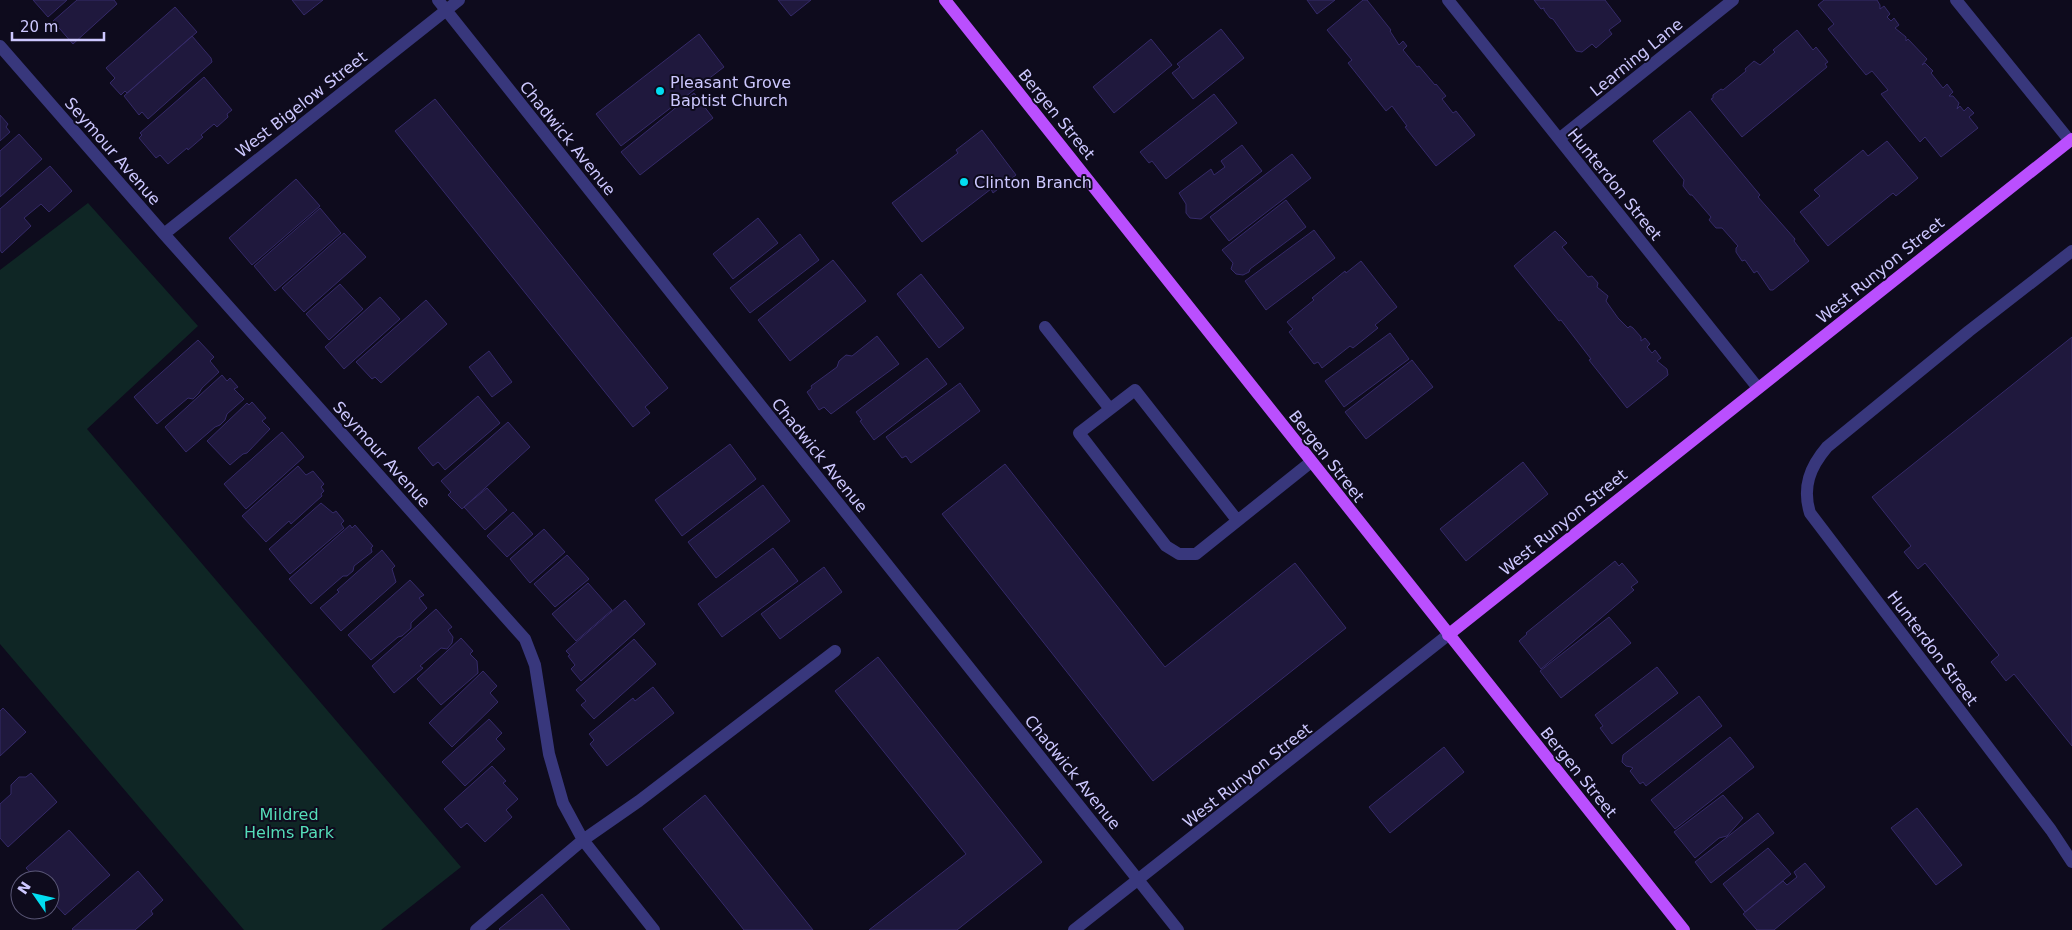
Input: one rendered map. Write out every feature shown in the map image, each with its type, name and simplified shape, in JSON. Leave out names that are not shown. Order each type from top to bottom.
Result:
[{"type":"main road","name":"Bergen Street","points":[[945,0],[1684,930]]},
{"type":"main road","name":"West Runyon Street","points":[[1448,635],[2071,140]]},
{"type":"street","name":"Chadwick Avenue","points":[[438,0],[1178,930]]},
{"type":"street","name":"West Bigelow Street","points":[[164,234],[459,0]]},
{"type":"street","name":"Hunterdon Street","points":[[1448,0],[1758,388]]},
{"type":"street","name":"Learning Lane","points":[[1558,139],[1734,0]]},
{"type":"street","points":[[1956,0],[2071,140]]},
{"type":"street","name":"Seymour Avenue","points":[[0,46],[164,234],[525,639],[535,665],[550,754],[563,803],[583,840],[654,930]]},
{"type":"street","name":"Hunterdon Street","points":[[2072,250],[1827,447],[1818,458],[1808,477],[1806,490],[1806,503],[1810,513],[2045,822],[2072,862]]},
{"type":"street","points":[[1044,327],[1110,409]]},
{"type":"street","points":[[1237,520],[1134,390],[1078,433],[1166,546],[1179,554],[1196,554],[1311,462]]},
{"type":"street","name":"West Runyon Street","points":[[1074,930],[1139,881],[1448,635]]},
{"type":"street","points":[[476,930],[583,840],[639,801],[835,651]]},
{"type":"green space","name":"Mildred Helms Park","points":[[88,203],[198,326],[87,429],[461,867],[381,930],[244,930],[0,644],[0,270]]},
{"type":"building","points":[[33,0],[67,0],[48,17]]},
{"type":"building","points":[[77,0],[114,0],[117,4],[73,44],[53,21]]},
{"type":"building","points":[[292,0],[323,0],[304,15]]},
{"type":"building","points":[[778,0],[811,0],[791,16]]},
{"type":"building","points":[[1307,0],[1335,0],[1317,14]]},
{"type":"building","points":[[1363,0],[1367,0],[1391,30],[1399,45],[1403,41],[1407,46],[1403,50],[1417,67],[1419,66],[1436,84],[1446,96],[1442,99],[1453,113],[1456,111],[1475,135],[1436,166],[1405,127],[1407,126],[1392,106],[1386,111],[1348,63],[1352,60],[1327,30]]},
{"type":"building","points":[[1534,0],[1605,0],[1621,21],[1609,30],[1612,34],[1596,48],[1592,44],[1582,52],[1576,51],[1544,8],[1541,9]]},
{"type":"building","points":[[1824,0],[1877,0],[1880,9],[1884,6],[1890,14],[1887,17],[1891,21],[1894,18],[1899,25],[1895,28],[1906,37],[1906,41],[1908,39],[1927,59],[1922,65],[1925,63],[1933,71],[1931,73],[1943,88],[1947,84],[1953,92],[1949,96],[1953,96],[1959,103],[1957,109],[1960,106],[1964,111],[1968,107],[1974,113],[1969,117],[1978,128],[1941,157],[1925,137],[1920,142],[1881,94],[1888,90],[1872,71],[1866,75],[1828,29],[1834,24],[1818,5]]},
{"type":"building","points":[[175,7],[197,32],[127,93],[125,91],[121,95],[110,83],[115,78],[106,68]]},
{"type":"building","points":[[1221,29],[1244,58],[1193,99],[1172,73],[1180,67],[1177,64]]},
{"type":"building","points":[[1797,30],[1813,50],[1816,47],[1828,62],[1825,64],[1827,67],[1742,137],[1711,99],[1713,95],[1721,89],[1723,90],[1746,71],[1745,69],[1754,61],[1760,65],[1775,52],[1773,50]]},
{"type":"building","name":"Pleasant Grove Baptist Church","points":[[699,34],[724,67],[621,146],[596,114]]},
{"type":"building","points":[[192,36],[211,58],[212,62],[148,119],[142,112],[139,115],[124,96]]},
{"type":"building","points":[[1151,39],[1172,65],[1114,113],[1093,87]]},
{"type":"building","points":[[204,77],[232,110],[227,114],[228,117],[217,127],[214,124],[201,135],[203,137],[168,164],[160,155],[156,158],[139,138],[142,135],[140,133]]},
{"type":"building","points":[[694,93],[713,118],[640,175],[621,152]]},
{"type":"building","points":[[1214,94],[1237,123],[1166,179],[1152,161],[1149,163],[1140,152]]},
{"type":"building","points":[[435,99],[668,388],[645,407],[650,413],[633,427],[395,131]]},
{"type":"building","points":[[1690,111],[1760,195],[1758,197],[1795,239],[1794,241],[1809,261],[1773,290],[1770,290],[1757,271],[1754,273],[1745,260],[1742,261],[1736,252],[1738,246],[1722,228],[1716,228],[1709,220],[1711,217],[1683,186],[1684,180],[1653,141]]},
{"type":"building","points":[[0,115],[8,124],[6,127],[10,132],[0,141]]},
{"type":"building","name":"Clinton Branch","points":[[982,130],[1016,175],[993,193],[991,189],[922,242],[892,203],[958,153],[956,150]]},
{"type":"building","points":[[19,134],[42,159],[0,197],[0,151]]},
{"type":"building","points":[[1887,141],[1918,178],[1896,196],[1893,193],[1828,246],[1800,212],[1820,196],[1814,190],[1863,150],[1868,156]]},
{"type":"building","points":[[1242,145],[1262,171],[1201,219],[1190,218],[1186,213],[1186,204],[1179,193],[1211,169],[1214,175],[1225,167],[1221,161]]},
{"type":"building","points":[[1292,154],[1311,178],[1229,241],[1210,217]]},
{"type":"building","points":[[50,166],[72,191],[49,212],[41,204],[24,218],[31,226],[2,253],[0,250],[0,209]]},
{"type":"building","points":[[296,179],[320,206],[252,265],[229,238]]},
{"type":"building","points":[[1286,200],[1306,227],[1250,269],[1249,272],[1243,275],[1236,274],[1231,269],[1233,263],[1222,250]]},
{"type":"building","points":[[320,208],[341,233],[275,291],[254,266]]},
{"type":"building","points":[[758,218],[778,243],[733,279],[713,254]]},
{"type":"building","points":[[1314,230],[1335,258],[1266,310],[1245,281]]},
{"type":"building","points":[[1555,231],[1567,243],[1562,247],[1588,277],[1592,276],[1598,283],[1597,287],[1608,296],[1606,301],[1618,318],[1628,328],[1630,326],[1633,328],[1641,337],[1641,341],[1645,338],[1650,344],[1647,347],[1652,353],[1655,350],[1661,358],[1657,361],[1667,369],[1668,375],[1627,408],[1589,360],[1591,359],[1561,320],[1559,321],[1514,266]]},
{"type":"building","points":[[344,233],[366,257],[304,312],[282,288]]},
{"type":"building","points":[[800,234],[819,260],[750,313],[730,288]]},
{"type":"building","points":[[833,260],[866,301],[790,361],[758,320]]},
{"type":"building","points":[[1361,261],[1397,307],[1375,325],[1378,328],[1353,348],[1350,346],[1322,368],[1318,362],[1314,364],[1289,332],[1293,329],[1287,322],[1314,300],[1312,298],[1345,271],[1346,273]]},
{"type":"building","points":[[921,274],[964,328],[939,348],[897,294]]},
{"type":"building","points":[[340,284],[363,309],[329,340],[306,314]]},
{"type":"building","points":[[380,297],[400,319],[344,369],[325,347]]},
{"type":"building","points":[[426,300],[447,324],[381,383],[375,377],[372,379],[356,362]]},
{"type":"building","points":[[1390,333],[1409,359],[1344,407],[1325,381]]},
{"type":"building","points":[[877,336],[899,364],[831,414],[824,407],[819,410],[807,392],[812,388],[811,386],[837,367],[839,361],[846,355],[852,356]]},
{"type":"building","points":[[2072,337],[2072,746],[2014,674],[2006,681],[1991,662],[1999,655],[1925,563],[1918,569],[1904,552],[1911,546],[1872,497]]},
{"type":"building","points":[[198,340],[214,357],[210,361],[219,372],[193,399],[188,398],[157,424],[134,397]]},
{"type":"building","points":[[489,351],[512,382],[492,397],[469,367]]},
{"type":"building","points":[[927,358],[947,384],[874,440],[860,421],[862,420],[856,412]]},
{"type":"building","points":[[1412,360],[1433,387],[1366,439],[1345,412]]},
{"type":"building","points":[[222,375],[227,381],[230,378],[238,387],[234,389],[244,399],[227,414],[225,420],[220,425],[215,427],[186,452],[165,427]]},
{"type":"building","points":[[960,383],[980,411],[911,463],[906,456],[902,458],[886,437]]},
{"type":"building","points":[[478,396],[500,423],[445,470],[438,462],[433,466],[418,448]]},
{"type":"building","points":[[252,402],[266,418],[262,421],[270,429],[247,453],[230,465],[207,441],[247,403],[249,405]]},
{"type":"building","points":[[508,422],[530,447],[462,509],[448,495],[451,492],[441,481]]},
{"type":"building","points":[[282,432],[304,457],[246,509],[224,484]]},
{"type":"building","points":[[730,444],[756,479],[682,536],[655,500]]},
{"type":"building","points":[[1523,462],[1548,494],[1466,561],[1440,529]]},
{"type":"building","points":[[1005,464],[1165,667],[1295,563],[1346,628],[1153,781],[942,514]]},
{"type":"building","points":[[298,466],[306,475],[313,471],[324,484],[321,487],[324,491],[321,494],[322,496],[291,524],[289,521],[266,542],[242,516]]},
{"type":"building","points":[[763,485],[790,521],[716,578],[688,542]]},
{"type":"building","points":[[487,488],[507,510],[485,530],[464,507]]},
{"type":"building","points":[[321,503],[333,513],[336,511],[344,521],[341,524],[344,528],[290,574],[269,549]]},
{"type":"building","points":[[513,512],[533,534],[507,557],[487,536]]},
{"type":"building","points":[[350,525],[352,528],[355,525],[373,546],[371,548],[372,552],[354,566],[353,571],[347,576],[343,576],[311,604],[289,579]]},
{"type":"building","points":[[544,529],[565,552],[530,583],[510,559]]},
{"type":"building","points":[[773,548],[798,581],[722,637],[698,604]]},
{"type":"building","points":[[382,550],[395,566],[392,569],[396,582],[341,631],[320,608],[339,592],[337,590]]},
{"type":"building","points":[[567,555],[589,579],[555,607],[534,584]]},
{"type":"building","points":[[1615,561],[1619,566],[1622,563],[1638,582],[1631,587],[1634,590],[1541,669],[1519,641],[1526,633]]},
{"type":"building","points":[[824,567],[842,592],[780,639],[761,614]]},
{"type":"building","points":[[410,580],[424,595],[419,598],[427,608],[411,623],[411,628],[371,660],[348,635]]},
{"type":"building","points":[[588,583],[612,610],[576,641],[552,614]]},
{"type":"building","points":[[625,600],[645,624],[581,681],[571,669],[575,665],[566,651]]},
{"type":"building","points":[[436,609],[452,627],[448,630],[453,637],[452,643],[447,649],[441,648],[420,666],[423,668],[394,693],[372,666]]},
{"type":"building","points":[[1609,617],[1631,643],[1561,698],[1540,671]]},
{"type":"building","points":[[461,638],[473,651],[470,654],[477,661],[478,673],[441,705],[417,679]]},
{"type":"building","points":[[634,639],[656,664],[594,719],[581,705],[586,701],[576,690]]},
{"type":"building","points":[[878,657],[1042,862],[957,930],[869,930],[966,854],[835,691]]},
{"type":"building","points":[[1657,667],[1678,693],[1612,744],[1600,728],[1603,726],[1595,715]]},
{"type":"building","points":[[483,671],[497,686],[490,693],[498,702],[452,747],[429,723]]},
{"type":"building","points":[[653,687],[674,713],[607,766],[590,744],[594,740],[589,734],[633,698],[635,701]]},
{"type":"building","points":[[1699,696],[1722,726],[1646,786],[1643,782],[1640,784],[1630,771],[1633,768],[1626,766],[1622,762],[1623,755]]},
{"type":"building","points":[[3,708],[26,732],[0,756],[0,711]]},
{"type":"building","points":[[489,719],[502,733],[496,739],[505,749],[465,786],[442,762]]},
{"type":"building","points":[[1730,737],[1754,767],[1675,829],[1651,800]]},
{"type":"building","points":[[1444,747],[1464,772],[1390,833],[1369,807]]},
{"type":"building","points":[[492,766],[506,781],[503,783],[518,799],[506,810],[512,817],[485,842],[467,823],[461,828],[444,809]]},
{"type":"building","points":[[31,773],[57,802],[8,847],[0,838],[0,804],[11,794],[11,785],[19,777],[26,777]]},
{"type":"building","points":[[705,795],[813,930],[744,930],[663,829]]},
{"type":"building","points":[[1723,795],[1743,818],[1727,836],[1719,838],[1695,858],[1674,832]]},
{"type":"building","points":[[1917,808],[1962,865],[1936,885],[1891,828]]},
{"type":"building","points":[[1758,813],[1774,833],[1711,883],[1695,862]]},
{"type":"building","points":[[69,830],[110,875],[65,915],[60,910],[60,870],[28,870],[26,868]]},
{"type":"building","points":[[1768,848],[1791,874],[1745,912],[1723,884]]},
{"type":"building","points":[[1805,863],[1825,887],[1774,930],[1757,930],[1743,914],[1783,881],[1787,885],[1797,877],[1794,872]]},
{"type":"building","points":[[138,871],[163,900],[151,911],[153,914],[135,930],[72,929]]},
{"type":"building","points":[[542,894],[570,930],[499,929]]},
{"type":"place","name":"Pleasant Grove Baptist Church","points":[[660,91]]},
{"type":"place","name":"Clinton Branch","points":[[964,182]]}]
